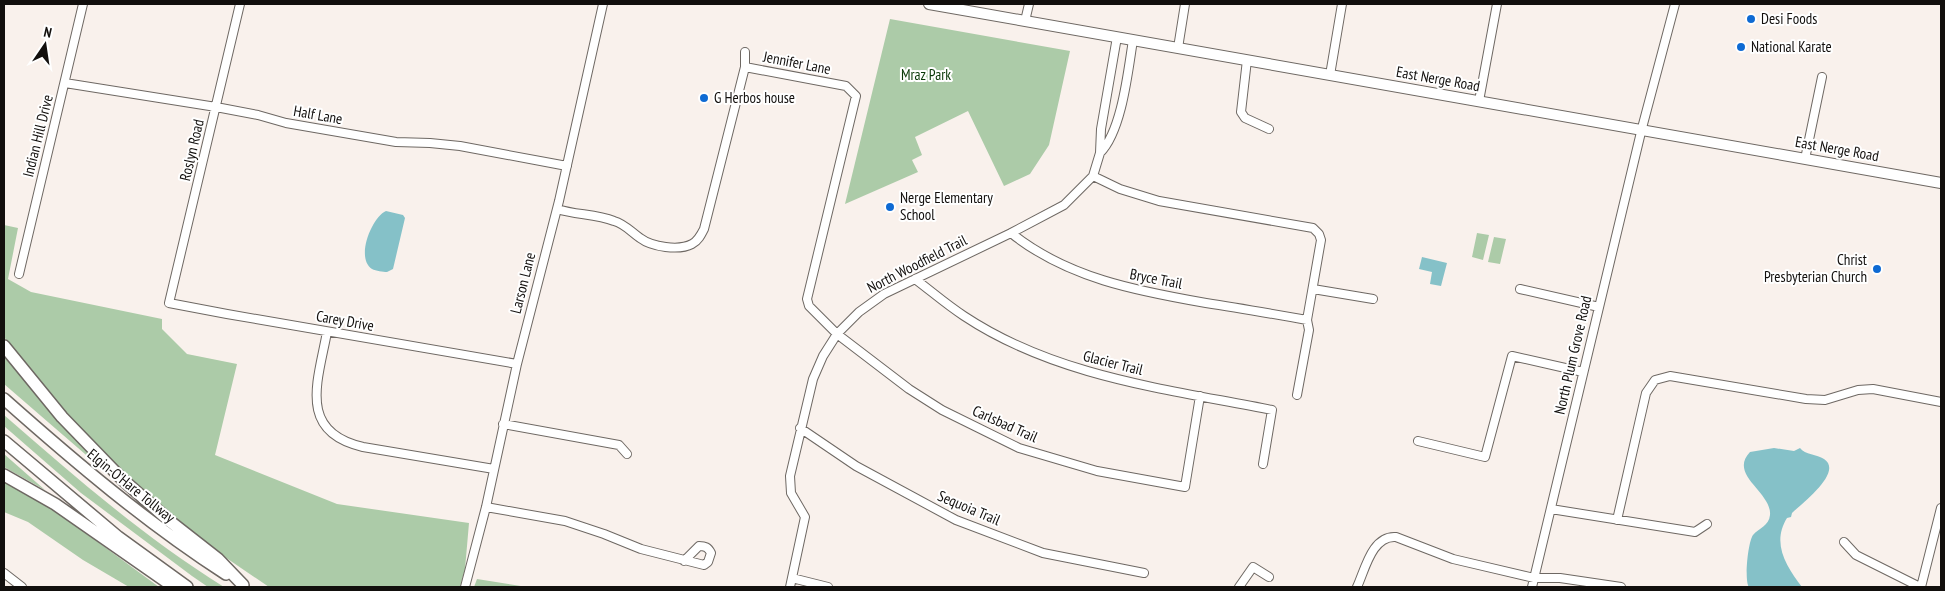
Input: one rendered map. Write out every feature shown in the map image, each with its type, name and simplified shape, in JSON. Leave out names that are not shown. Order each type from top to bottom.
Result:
[{"type":"highway","points":[[4,346],[62,417],[122,480],[218,559],[245,586]]},
{"type":"highway","name":"Elgin-O'Hare Tollway","points":[[4,399],[138,513],[245,586]]},
{"type":"highway","points":[[4,441],[118,537],[187,587]]},
{"type":"highway","points":[[4,475],[55,504],[174,587]]},
{"type":"main road","name":"East Nerge Road","points":[[929,4],[1642,128],[1941,183]]},
{"type":"street","name":"Indian Hill Drive","points":[[19,274],[84,4]]},
{"type":"street","name":"Roslyn Road","points":[[170,302],[240,4]]},
{"type":"street","name":"Larson Lane","points":[[465,587],[486,507],[517,364],[557,209],[604,4]]},
{"type":"street","points":[[1025,21],[1029,4]]},
{"type":"street","points":[[1178,48],[1186,4]]},
{"type":"street","points":[[1330,75],[1342,4]]},
{"type":"street","points":[[1479,101],[1497,4]]},
{"type":"street","name":"North Plum Grove Road","points":[[1532,587],[1642,128],[1675,4]]},
{"type":"street","name":"North Woodfield Trail","points":[[790,587],[805,521],[804,513],[791,493],[789,480],[813,379],[823,356],[837,334],[872,302],[898,286],[1011,233],[1064,205],[1093,176],[1100,153],[1101,129],[1118,37]]},
{"type":"street","name":"North Woodfield Trail","points":[[1100,153],[1106,147],[1120,111],[1133,40]]},
{"type":"street","points":[[745,67],[746,52]]},
{"type":"street","points":[[1247,60],[1241,112],[1245,118],[1269,130]]},
{"type":"street","name":"Jennifer Lane","points":[[557,209],[618,222],[651,244],[672,248],[694,244],[700,238],[704,229],[745,67],[846,86],[856,96],[806,299],[809,306],[837,334]]},
{"type":"street","points":[[1804,159],[1822,77]]},
{"type":"street","name":"Half Lane","points":[[66,83],[216,107],[258,115],[286,123],[396,142],[430,142],[460,146],[567,166]]},
{"type":"street","points":[[1093,176],[1120,190],[1159,201],[1313,228],[1319,234],[1321,240],[1307,320],[1310,330],[1297,395]]},
{"type":"street","name":"Bryce Trail","points":[[1011,233],[1025,244],[1058,262],[1085,274],[1123,287],[1307,320]]},
{"type":"street","name":"Glacier Trail","points":[[915,279],[964,316],[1010,341],[1043,356],[1096,375],[1272,410],[1263,464]]},
{"type":"street","points":[[1520,288],[1599,308]]},
{"type":"street","points":[[1313,290],[1373,299]]},
{"type":"street","name":"Carey Drive","points":[[170,302],[327,332],[517,364]]},
{"type":"street","points":[[327,332],[316,400],[322,421],[333,435],[346,443],[363,447],[494,469]]},
{"type":"street","name":"Carlsbad Trail","points":[[837,334],[909,389],[934,405],[1019,448],[1097,471],[1185,487],[1200,396]]},
{"type":"street","points":[[1418,441],[1485,458],[1512,356],[1583,372]]},
{"type":"street","points":[[1617,520],[1646,393],[1655,380],[1670,376],[1806,399],[1825,400],[1858,390],[1874,389],[1941,402]]},
{"type":"street","points":[[503,424],[619,445],[627,454]]},
{"type":"street","name":"Sequoia Trail","points":[[800,428],[856,466],[956,520],[1043,553],[1144,573]]},
{"type":"street","points":[[486,507],[565,521],[641,549],[684,561]]},
{"type":"street","points":[[1844,542],[1856,554],[1920,587],[1941,508]]},
{"type":"street","points":[[1551,509],[1695,532],[1707,524]]},
{"type":"street","points":[[1357,587],[1380,541],[1388,536],[1396,537],[1453,559],[1534,578],[1560,578],[1620,587]]},
{"type":"street","points":[[1239,587],[1253,566],[1269,577]]},
{"type":"street","points":[[4,573],[22,587]]},
{"type":"street","points":[[792,578],[828,587]]},
{"type":"green space","name":"Mraz Park","points":[[890,19],[1070,51],[1049,145],[1030,174],[1004,186],[968,111],[915,137],[922,155],[912,160],[918,172],[845,204]]},
{"type":"green space","points":[[4,225],[18,228],[8,279],[31,292],[162,319],[162,329],[187,354],[237,364],[215,455],[337,504],[469,523],[465,569],[460,587],[269,587],[219,553],[171,516],[91,441],[57,403],[4,337]]},
{"type":"green space","points":[[1477,233],[1489,235],[1483,260],[1472,257]]},
{"type":"green space","points":[[1494,237],[1506,239],[1500,264],[1488,262]]},
{"type":"green space","points":[[4,354],[69,433],[122,486],[4,384]]},
{"type":"green space","points":[[4,415],[138,527],[194,568],[224,587],[208,587],[81,493],[4,426]]},
{"type":"green space","points":[[4,454],[45,490],[4,467]]},
{"type":"green space","points":[[4,481],[53,509],[159,587],[129,587],[83,560],[28,522],[4,512]]},
{"type":"green space","points":[[477,579],[527,587],[474,587]]},
{"type":"water","points":[[386,211],[403,215],[405,218],[393,269],[387,272],[372,269],[367,264],[365,256],[367,238],[371,229]]},
{"type":"water","points":[[1422,257],[1447,263],[1441,286],[1430,284],[1432,272],[1419,269]]},
{"type":"water","points":[[1774,448],[1794,451],[1800,448],[1805,452],[1824,459],[1829,465],[1829,472],[1819,488],[1792,513],[1791,517],[1787,518],[1780,537],[1786,563],[1802,587],[1749,587],[1748,583],[1747,561],[1751,539],[1768,522],[1770,515],[1765,499],[1747,476],[1744,468],[1745,460],[1750,452]]},
{"type":"place","name":"Desi Foods","points":[[1751,19]]},
{"type":"place","name":"National Karate","points":[[1741,47]]},
{"type":"place","name":"G Herbos house","points":[[704,98]]},
{"type":"place","name":"Nerge Elementary School","points":[[890,207]]},
{"type":"place","name":"Christ Presbyterian Church","points":[[1877,269]]}]
